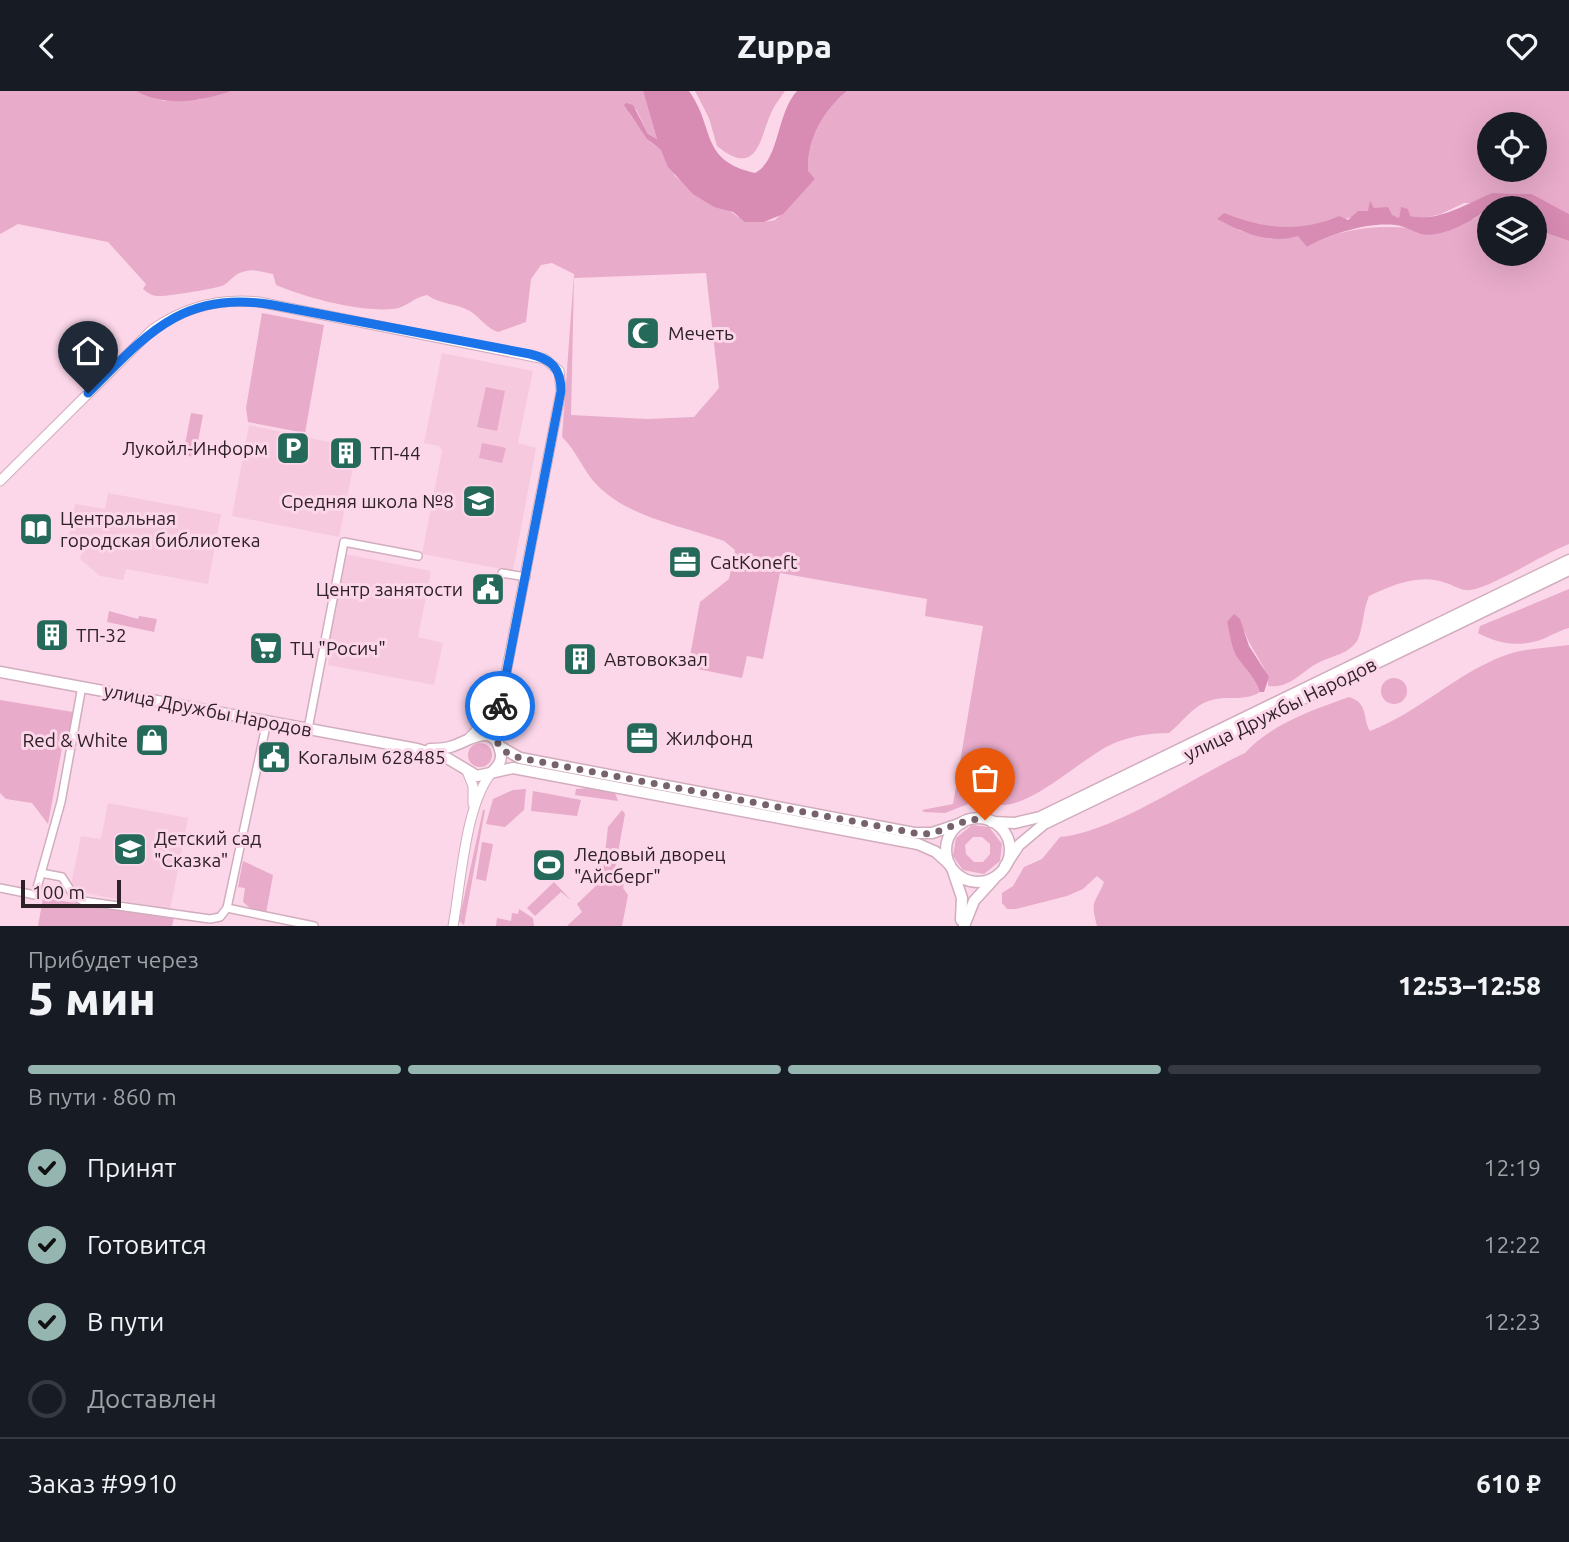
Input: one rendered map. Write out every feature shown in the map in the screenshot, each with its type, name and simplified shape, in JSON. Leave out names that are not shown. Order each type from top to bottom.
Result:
[{"type":"main road","name":"улица Дружбы Народов","points":[[992,822],[1015,823],[1041,817],[1569,561]]},
{"type":"main road","name":"улица Дружбы Народов","points":[[962,926],[974,901],[1002,870],[1019,845],[1044,824],[1569,570]]},
{"type":"main road","name":"улица Дружбы Народов","points":[[0,672],[416,749]]},
{"type":"main road","points":[[485,735],[520,758],[914,833],[932,833],[979,819],[992,822],[1003,830],[1009,843],[1002,870],[986,881],[972,881],[951,867],[936,852],[918,844],[513,768],[480,776],[447,758],[416,749],[448,748],[485,735]]},
{"type":"main road","points":[[466,770],[460,755],[468,739]]},
{"type":"main road","points":[[494,771],[501,759],[499,745]]},
{"type":"main road","points":[[962,823],[948,842],[951,867],[961,898],[962,926]]},
{"type":"street","points":[[0,481],[143,338],[173,316],[209,304],[231,301],[259,302],[545,359],[559,371],[561,391],[496,726],[499,745]]},
{"type":"street","points":[[308,729],[344,542],[418,556]]},
{"type":"street","points":[[502,573],[526,577]]},
{"type":"street","points":[[468,739],[490,714],[505,678]]},
{"type":"street","points":[[0,888],[35,895],[61,802],[82,686]]},
{"type":"street","points":[[41,873],[62,877],[74,896],[83,901],[210,919],[220,917],[227,908],[267,721]]},
{"type":"street","points":[[466,770],[474,790],[472,823]]},
{"type":"street","points":[[453,926],[472,823],[483,787],[494,771]]},
{"type":"street","points":[[227,908],[314,926]]},
{"type":"shaded area","points":[[0,91],[136,91],[164,101],[199,100],[231,91],[643,91],[657,139],[648,134],[636,109],[629,113],[650,142],[661,150],[675,176],[714,207],[726,208],[738,217],[764,222],[775,220],[815,179],[808,172],[814,137],[831,107],[847,91],[1569,91],[1569,214],[1547,202],[1547,196],[1492,193],[1477,196],[1477,201],[1474,203],[1464,203],[1441,214],[1420,219],[1409,216],[1401,208],[1399,219],[1374,208],[1370,202],[1369,211],[1342,220],[1278,228],[1250,223],[1238,230],[1270,239],[1298,235],[1307,247],[1344,232],[1383,227],[1433,227],[1477,217],[1477,266],[1547,266],[1547,233],[1569,241],[1569,544],[1492,583],[1471,590],[1426,579],[1397,584],[1369,596],[1360,635],[1355,644],[1282,685],[1268,686],[1266,673],[1245,632],[1227,622],[1237,656],[1255,679],[1260,692],[1248,697],[1205,702],[1169,733],[1137,736],[1106,747],[1041,791],[1014,803],[999,805],[981,799],[945,813],[924,812],[922,810],[953,804],[983,626],[925,616],[927,599],[780,573],[763,659],[747,656],[742,678],[688,667],[700,602],[729,579],[735,550],[724,541],[657,520],[610,497],[592,479],[562,437],[574,274],[552,263],[541,265],[531,279],[526,322],[498,332],[470,311],[427,295],[393,309],[349,306],[289,290],[276,285],[273,274],[256,271],[238,274],[220,286],[181,294],[154,295],[143,289],[146,284],[108,242],[18,224],[0,234]],"holes":[[[706,273],[719,388],[694,417],[647,419],[571,415],[574,278]]]},
{"type":"shaded area","points":[[136,91],[231,91],[195,100],[171,101]]},
{"type":"shaded area","points":[[643,91],[689,91],[717,151],[737,167],[755,173],[769,158],[785,112],[797,91],[847,91],[824,117],[810,148],[808,171],[815,179],[783,214],[764,222],[745,222],[733,212],[714,207],[693,194],[668,167],[661,150],[647,139],[624,105],[633,105],[648,134],[657,139]]},
{"type":"shaded area","points":[[695,91],[785,91],[773,109],[756,150],[750,156],[742,158],[717,146],[709,118]]},
{"type":"shaded area","points":[[1492,193],[1536,196],[1485,196]]},
{"type":"shaded area","points":[[1477,200],[1477,216],[1444,232],[1421,234],[1395,225],[1361,227],[1307,247],[1298,236],[1266,238],[1217,219],[1224,213],[1253,223],[1296,227],[1339,216],[1348,220],[1358,211],[1368,211],[1370,201],[1374,208],[1388,207],[1392,215],[1399,218],[1401,207],[1408,209],[1410,216],[1420,217],[1452,211]]},
{"type":"shaded area","points":[[1547,202],[1569,214],[1569,241],[1547,233]]},
{"type":"shaded area","points":[[262,313],[324,325],[305,433],[248,422],[246,408]]},
{"type":"shaded area","name":"Средняя школа №8","points":[[442,353],[533,371],[518,443],[536,448],[513,571],[422,554],[442,451],[439,446],[424,443]]},
{"type":"shaded area","points":[[486,387],[505,391],[497,431],[477,427]]},
{"type":"shaded area","points":[[191,413],[203,415],[195,457],[183,455]]},
{"type":"shaded area","points":[[249,425],[357,448],[339,537],[232,516]]},
{"type":"shaded area","points":[[482,443],[506,448],[502,463],[479,458]]},
{"type":"shaded area","points":[[108,493],[221,514],[208,584],[126,569],[123,580],[100,576],[80,559],[82,552],[76,550],[77,544],[68,542],[75,504],[105,509]]},
{"type":"shaded area","points":[[345,554],[431,571],[418,637],[443,643],[434,685],[328,665],[329,657],[326,656]]},
{"type":"shaded area","points":[[1569,589],[1569,628],[1541,640],[1522,644],[1499,642],[1478,633],[1480,626]]},
{"type":"shaded area","points":[[109,611],[138,619],[139,616],[157,619],[154,632],[107,622]]},
{"type":"shaded area","points":[[1234,614],[1240,619],[1249,646],[1269,677],[1264,692],[1260,692],[1233,649],[1227,622]]},
{"type":"shaded area","points":[[1569,645],[1569,926],[1097,926],[1094,906],[1104,882],[1097,876],[1083,889],[1067,896],[1016,909],[1007,909],[1002,903],[1002,893],[1013,886],[1024,867],[1042,859],[1060,837],[1103,826],[1152,803],[1245,753],[1267,734],[1293,719],[1349,697],[1360,703],[1370,731],[1405,714],[1471,672],[1506,655]]},
{"type":"shaded area","points":[[1394,678],[1403,682],[1407,691],[1403,700],[1394,704],[1385,700],[1381,691],[1385,682]]},
{"type":"shaded area","points":[[0,700],[73,712],[69,737],[64,737],[48,824],[32,803],[6,799],[0,793]]},
{"type":"shaded area","points":[[480,743],[489,746],[492,755],[489,764],[480,767],[471,764],[468,755],[471,746]]},
{"type":"shaded area","points":[[591,788],[615,793],[618,801],[575,795],[576,789]]},
{"type":"shaded area","points":[[526,789],[524,810],[505,827],[486,824],[493,799],[513,790]]},
{"type":"shaded area","points":[[533,791],[581,800],[577,816],[531,811]]},
{"type":"shaded area","name":"Детский сад \"Сказка\"","points":[[108,803],[188,818],[170,910],[75,891],[71,885],[81,836],[101,839]]},
{"type":"shaded area","points":[[485,810],[464,925],[459,921]]},
{"type":"shaded area","points":[[622,810],[625,814],[614,874],[625,877],[623,888],[628,895],[622,926],[567,926],[582,912],[577,904],[602,880],[608,827]]},
{"type":"shaded area","points":[[972,825],[989,827],[1002,844],[1000,861],[984,874],[963,870],[953,856],[956,838]],"holes":[[[973,837],[982,837],[990,844],[990,854],[983,862],[974,862],[966,854],[965,845]]]},
{"type":"shaded area","points":[[482,842],[493,844],[486,881],[476,879]]},
{"type":"shaded area","points":[[243,861],[273,875],[266,913],[252,910],[243,902],[245,888],[238,887]]},
{"type":"shaded area","points":[[554,882],[571,900],[561,892],[535,916],[527,908]]},
{"type":"shaded area","points":[[43,898],[174,918],[172,926],[38,926]]},
{"type":"shaded area","points":[[519,909],[533,918],[534,926],[496,926],[497,918],[511,921],[512,913],[518,914]]},
{"type":"way so far","points":[[500,706],[496,726],[499,747],[520,758],[920,834],[932,833],[972,819],[985,820]]},
{"type":"place","name":"Мечеть","points":[[643,333]]},
{"type":"place","name":"Лукойл-Информ","points":[[293,448]]},
{"type":"place","name":"ТП-44","points":[[346,453]]},
{"type":"place","name":"Средняя школа №8","points":[[479,501]]},
{"type":"place","name":"Центральная городская библиотека","points":[[36,529]]},
{"type":"place","name":"CatKoneft","points":[[685,562]]},
{"type":"place","name":"Центр занятости","points":[[488,589]]},
{"type":"place","name":"ТП-32","points":[[52,635]]},
{"type":"place","name":"ТЦ \"Росич\"","points":[[266,648]]},
{"type":"place","name":"Автовокзал","points":[[580,659]]},
{"type":"place","name":"Жилфонд","points":[[642,738]]},
{"type":"place","name":"Red & White","points":[[152,740]]},
{"type":"place","name":"Когалым 628485","points":[[274,757]]},
{"type":"place","name":"Детский сад \"Сказка\"","points":[[130,849]]},
{"type":"place","name":"Ледовый дворец \"Айсберг\"","points":[[549,865]]},
{"type":"route","points":[[88,393],[143,338],[165,321],[195,307],[231,301],[273,305],[530,354],[550,361],[559,371],[561,391],[500,706]]}]
